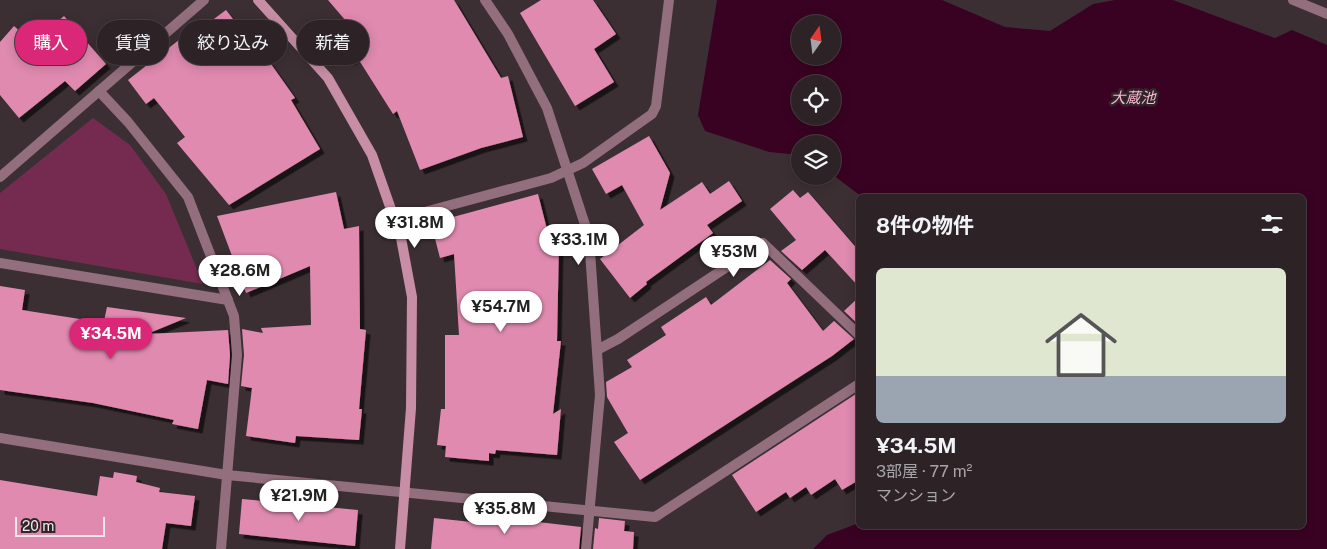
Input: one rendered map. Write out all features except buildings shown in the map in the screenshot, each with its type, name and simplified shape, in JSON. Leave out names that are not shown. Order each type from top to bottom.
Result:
[{"type":"street","points":[[0,177],[204,0]]},
{"type":"street","points":[[258,0],[328,78],[372,155],[400,238],[412,297],[411,408],[400,549]]},
{"type":"street","points":[[485,0],[508,34],[547,108],[589,237],[600,395],[586,549]]},
{"type":"street","points":[[394,220],[551,178],[583,163],[652,114],[656,106],[669,0]]},
{"type":"street","points":[[1293,0],[1327,14]]},
{"type":"street","points":[[99,91],[128,122],[188,197],[234,316],[237,355],[221,549]]},
{"type":"street","points":[[597,350],[618,339],[763,243],[856,332]]},
{"type":"street","points":[[0,262],[228,300]]},
{"type":"street","points":[[0,438],[227,475],[655,517],[856,386]]},
{"type":"shaded area","points":[[93,118],[130,145],[166,194],[203,284],[0,249],[0,193]]},
{"type":"water","name":"大蔵池","points":[[717,0],[942,0],[1005,27],[1050,31],[1093,4],[1115,0],[1173,0],[1275,38],[1292,30],[1327,45],[1327,549],[813,549],[827,535],[856,524],[856,529],[1306,529],[1306,194],[858,194],[841,181],[841,135],[791,135],[791,154],[769,152],[705,131],[698,115]]}]
